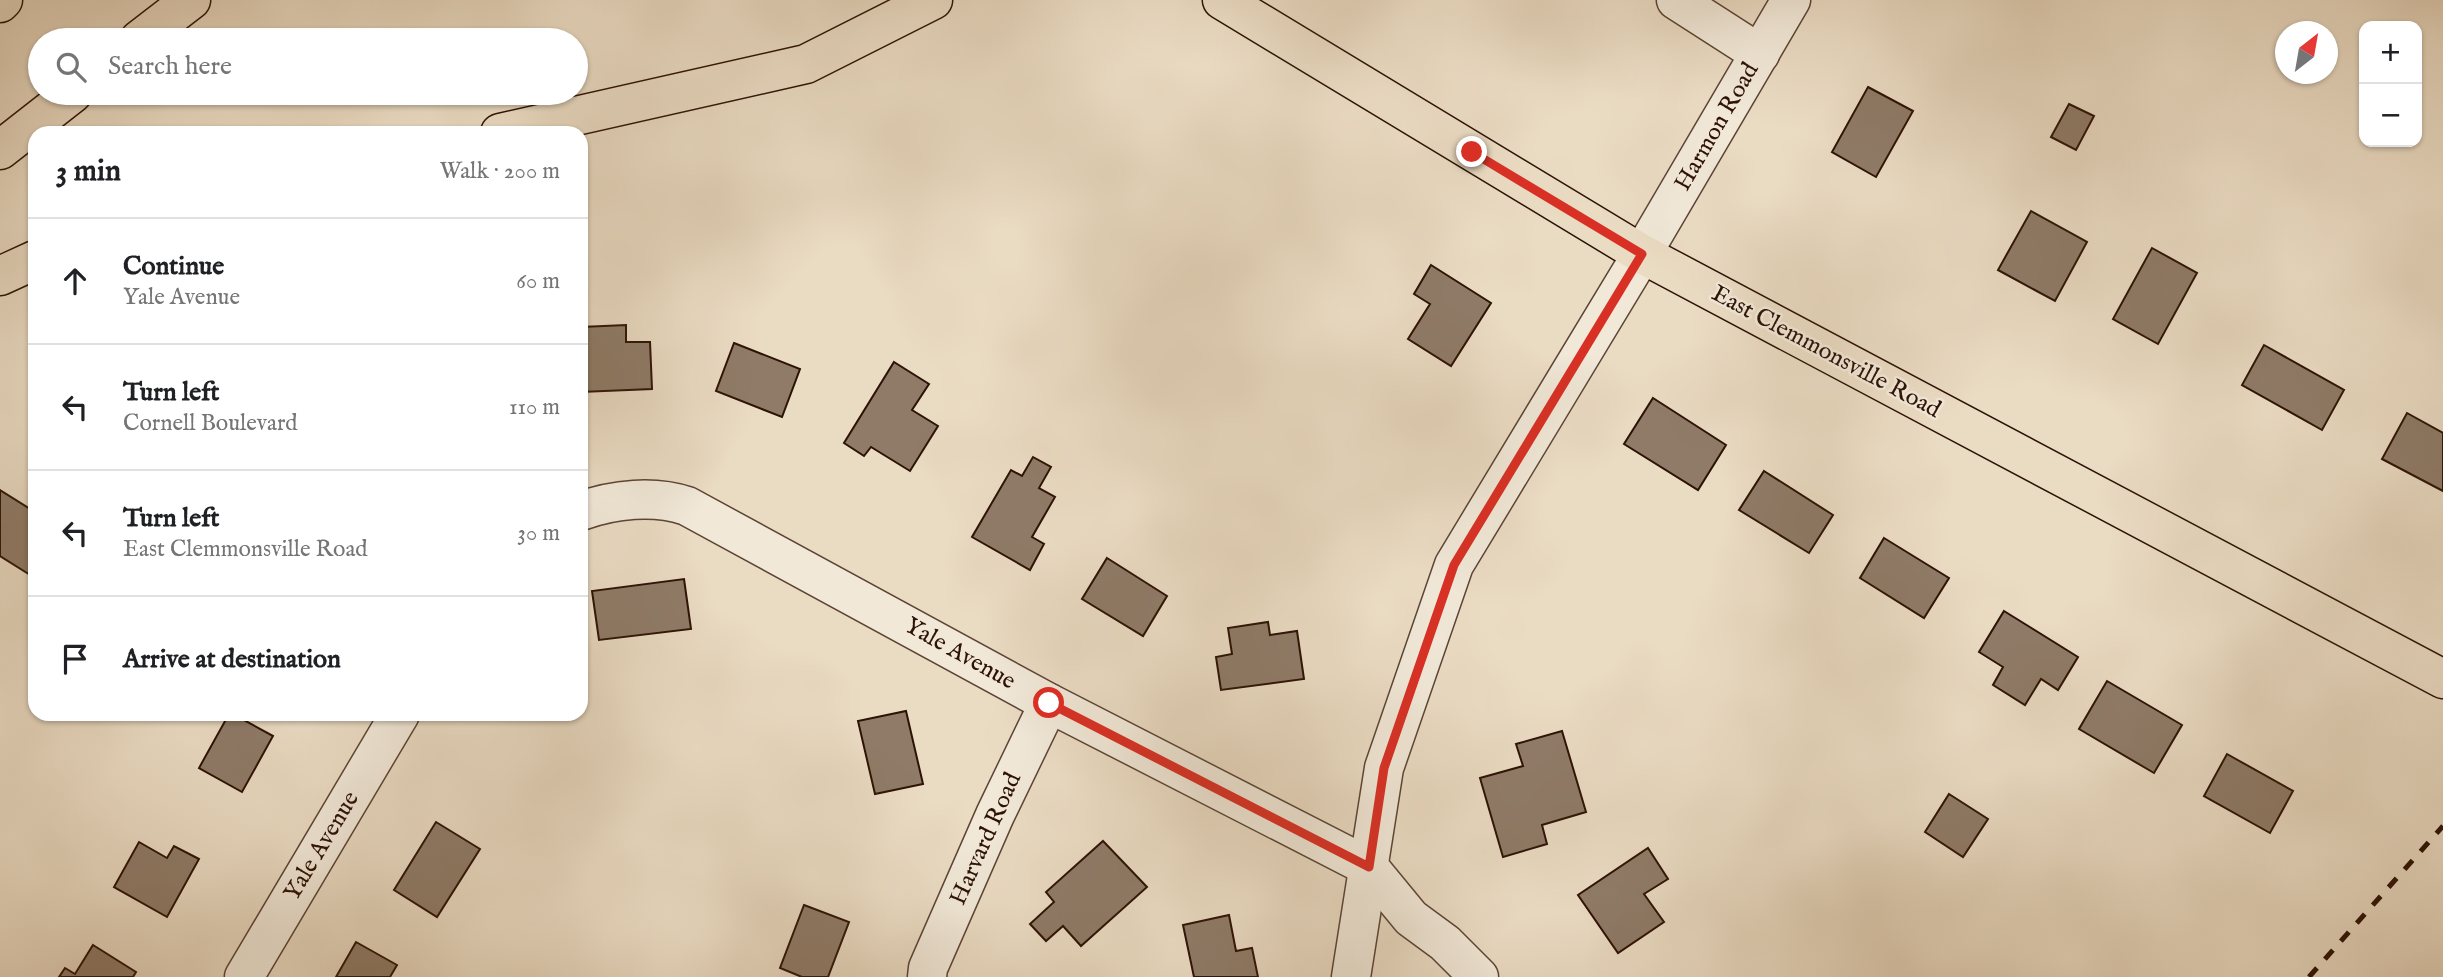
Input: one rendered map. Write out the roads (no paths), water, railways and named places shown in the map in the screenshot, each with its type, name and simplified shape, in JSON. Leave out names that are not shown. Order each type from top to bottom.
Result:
[{"type":"main road","points":[[155,28],[191,0]]},
{"type":"main road","points":[[531,126],[806,64],[933,0]]},
{"type":"main road","name":"East Clemmonsville Road","points":[[1222,0],[1642,254],[2430,672]]},
{"type":"main road","points":[[31,126],[58,105]]},
{"type":"main road","points":[[0,150],[28,128]]},
{"type":"main road","points":[[0,276],[28,263]]},
{"type":"street","points":[[1676,0],[1760,54]]},
{"type":"street","name":"Harmon Road","points":[[1351,977],[1384,768],[1454,565],[1642,254],[1791,0]]},
{"type":"street","name":"Yale Avenue","points":[[588,508],[632,500],[670,500],[687,506],[1049,703],[1369,867]]},
{"type":"street","name":"Harvard Road","points":[[927,977],[928,968],[995,815],[1049,703]]},
{"type":"street","name":"Yale Avenue","points":[[244,977],[396,721]]},
{"type":"street","points":[[1369,867],[1411,918],[1445,943],[1479,977]]},
{"type":"railway","points":[[2309,977],[2443,826]]}]
